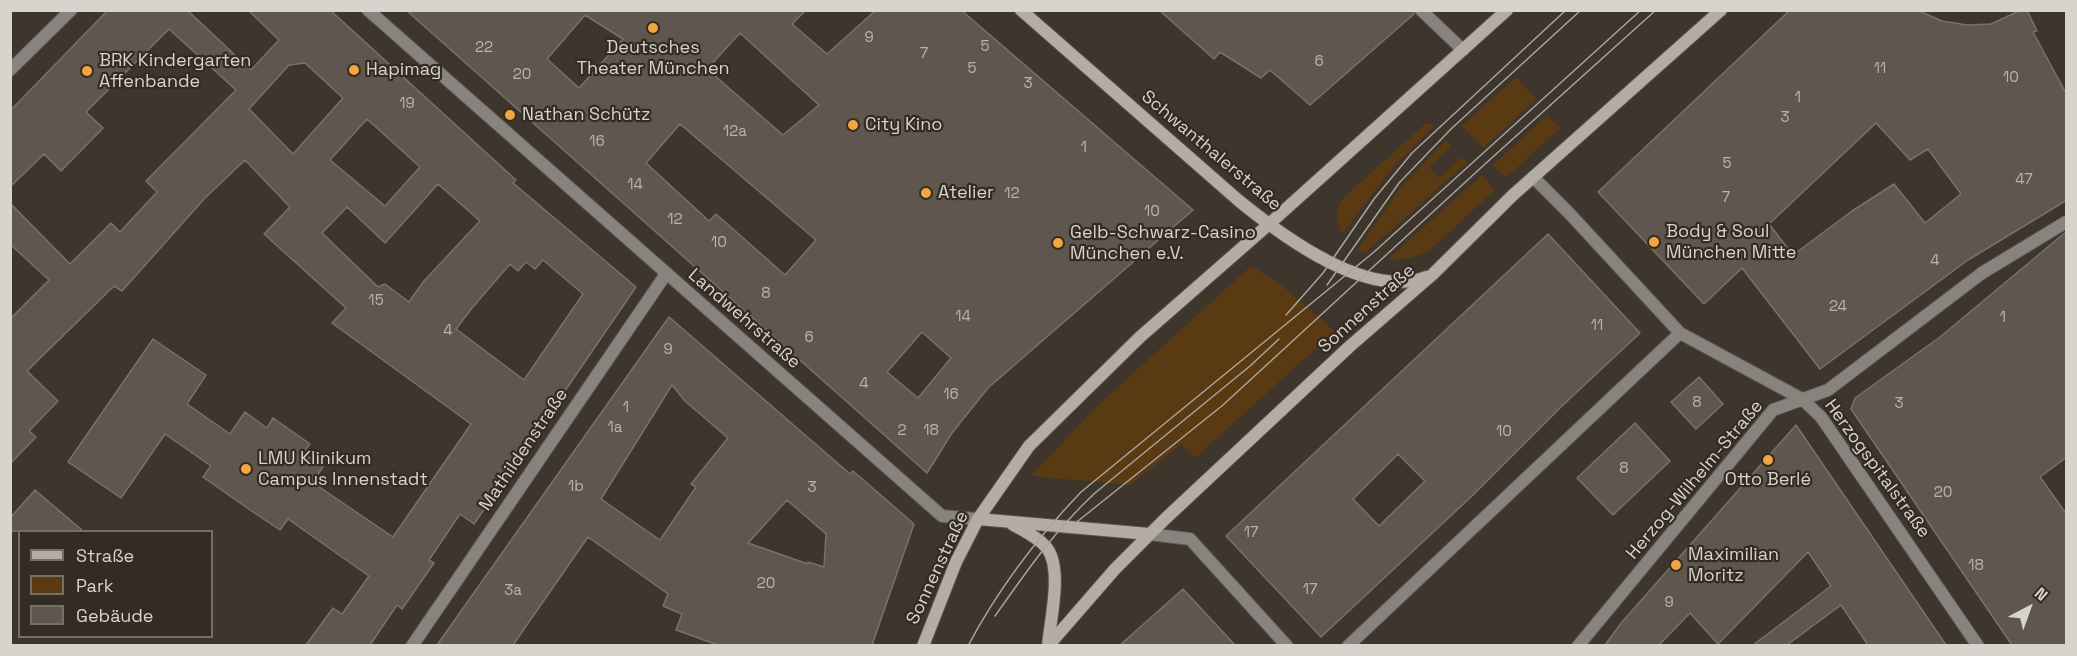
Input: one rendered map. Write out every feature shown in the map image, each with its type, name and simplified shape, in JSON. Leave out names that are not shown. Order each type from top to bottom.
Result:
[{"type":"main road","name":"Schwanthalerstraße","points":[[1021,10],[1268,225],[1324,258],[1364,276],[1402,282],[1420,280],[1432,274]]},
{"type":"main road","name":"Sonnenstraße","points":[[923,645],[956,562],[978,519],[1012,469],[1042,432],[1140,337],[1507,10]]},
{"type":"main road","name":"Sonnenstraße","points":[[1048,645],[1149,534],[1349,347],[1432,274],[1533,177],[1721,10]]},
{"type":"main road","name":"Landwehrstraße","points":[[978,519],[1149,534]]},
{"type":"main road","points":[[1009,521],[1041,542],[1051,558],[1054,582],[1048,645]]},
{"type":"street","points":[[10,69],[71,10]]},
{"type":"street","name":"Landwehrstraße","points":[[368,10],[942,516],[978,519]]},
{"type":"street","points":[[1421,10],[1463,51]]},
{"type":"street","name":"Herzogspitalstraße","points":[[1533,177],[1680,333],[1802,399],[1821,417],[1978,645]]},
{"type":"street","name":"Herzog-Wilhelm-Straße","points":[[1578,645],[1681,525],[1773,410],[1828,390],[1982,273],[2067,222]]},
{"type":"street","name":"Mathildenstraße","points":[[412,645],[666,274]]},
{"type":"street","points":[[1348,645],[1680,333]]},
{"type":"street","points":[[1149,534],[1190,539],[1287,645]]},
{"type":"green space","points":[[1516,77],[1536,99],[1483,148],[1462,126]]},
{"type":"green space","points":[[1547,115],[1560,128],[1506,178],[1493,165]]},
{"type":"green space","points":[[1425,124],[1431,124],[1433,127],[1394,166],[1342,234],[1337,216],[1343,198]]},
{"type":"green space","points":[[1446,140],[1451,146],[1429,167],[1439,178],[1461,157],[1467,163],[1365,253],[1357,250],[1402,186]]},
{"type":"green space","points":[[1482,175],[1495,190],[1429,251],[1410,258],[1387,260]]},
{"type":"green space","points":[[1251,266],[1280,284],[1335,331],[1195,458],[1181,444],[1130,485],[1031,476],[1095,408]]},
{"type":"building","points":[[108,10],[187,10],[251,70],[279,40],[248,10],[330,10],[516,180],[513,183],[636,287],[474,524],[460,514],[429,560],[434,563],[402,609],[397,605],[370,645],[306,645],[333,608],[342,614],[369,576],[288,519],[280,530],[250,510],[203,477],[211,466],[165,434],[121,498],[68,462],[153,339],[206,375],[187,404],[230,434],[245,412],[267,428],[273,418],[310,444],[303,453],[323,467],[312,482],[393,537],[471,424],[332,323],[346,308],[264,234],[290,207],[245,160],[205,198],[122,291],[114,286],[27,371],[58,401],[29,431],[36,437],[10,464],[10,319],[49,280],[10,244],[10,203],[70,264],[111,223],[120,232],[157,192],[146,181],[236,90],[169,29],[86,112],[103,128],[61,171],[44,154],[10,187],[10,111]],"holes":[[[305,63],[343,98],[293,154],[249,109],[289,65]],[[367,119],[420,167],[385,206],[330,160]],[[438,184],[480,221],[423,282],[409,302],[385,284],[378,287],[322,233],[347,207],[385,243]],[[543,260],[583,294],[524,380],[456,329],[510,264],[518,271],[526,262],[535,269]]]},
{"type":"building","points":[[406,10],[806,10],[792,24],[827,54],[876,10],[961,10],[1193,210],[988,388],[952,433],[927,473]],"holes":[[[585,15],[623,39],[579,88],[547,59]],[[740,33],[819,105],[783,135],[707,69]],[[680,124],[816,240],[785,275],[716,214],[709,221],[646,163]],[[922,332],[951,358],[918,398],[887,372]]]},
{"type":"building","points":[[1159,10],[1413,10],[1414,14],[1310,105],[1270,70],[1261,78],[1220,52],[1214,59]]},
{"type":"building","points":[[1790,10],[1917,10],[1942,21],[1967,25],[1991,24],[2021,10],[2027,10],[2037,31],[2033,32],[2067,95],[2067,200],[1968,260],[1820,369],[1742,268],[1704,304],[1598,192]],"holes":[[[1876,123],[1910,160],[1928,149],[1961,194],[1925,223],[1894,184],[1852,211],[1793,255],[1769,224]]]},
{"type":"building","points":[[2067,231],[2067,457],[2040,477],[2067,515],[2067,645],[2012,645],[1851,409],[1855,398],[1940,337]]},
{"type":"building","points":[[1548,234],[1640,333],[1563,405],[1473,495],[1321,637],[1226,536]],"holes":[[[1398,454],[1425,481],[1379,526],[1353,499]]]},
{"type":"building","points":[[669,317],[850,474],[853,471],[914,524],[872,645],[718,645],[676,630],[682,614],[663,606],[668,594],[588,537],[513,645],[437,645]],"holes":[[[672,385],[685,401],[728,438],[691,484],[696,487],[660,540],[601,499]],[[787,500],[826,534],[824,567],[808,562],[808,564],[748,543]]]},
{"type":"building","points":[[1699,377],[1723,404],[1696,429],[1671,402]]},
{"type":"building","points":[[1635,423],[1670,461],[1613,515],[1577,478]]},
{"type":"building","points":[[1796,425],[1946,645],[1868,645],[1841,605],[1787,645],[1753,645],[1831,586],[1808,552],[1718,644],[1690,613],[1659,645],[1605,645],[1622,622]]},
{"type":"building","points":[[35,490],[82,530],[10,531],[10,518]]},
{"type":"building","points":[[1183,589],[1235,645],[1120,645]]},
{"type":"tram line","points":[[1286,315],[1323,273],[1374,199],[1412,153],[1566,10]]},
{"type":"tram line","points":[[1327,285],[1399,183],[1452,128],[1581,10]]},
{"type":"tram line","points":[[968,646],[992,604],[1019,565],[1081,492],[1374,252],[1641,10]]},
{"type":"tram line","points":[[1073,525],[1223,405],[1656,10]]},
{"type":"tram line","points":[[995,616],[1042,552],[1080,507],[1250,366],[1279,339]]},
{"type":"place","name":"Deutsches Theater München","points":[[653,28]]},
{"type":"place","name":"Hapimag","points":[[354,70]]},
{"type":"place","name":"BRK Kindergarten Affenbande","points":[[87,71]]},
{"type":"place","name":"Nathan Schütz","points":[[510,115]]},
{"type":"place","name":"City Kino","points":[[853,125]]},
{"type":"place","name":"Atelier","points":[[926,193]]},
{"type":"place","name":"Body & Soul München Mitte","points":[[1654,242]]},
{"type":"place","name":"Gelb-Schwarz-Casino München e.V.","points":[[1058,243]]},
{"type":"place","name":"Otto Berlé","points":[[1768,460]]},
{"type":"place","name":"LMU Klinikum Campus Innenstadt","points":[[246,469]]},
{"type":"place","name":"Maximilian Moritz","points":[[1676,565]]}]
